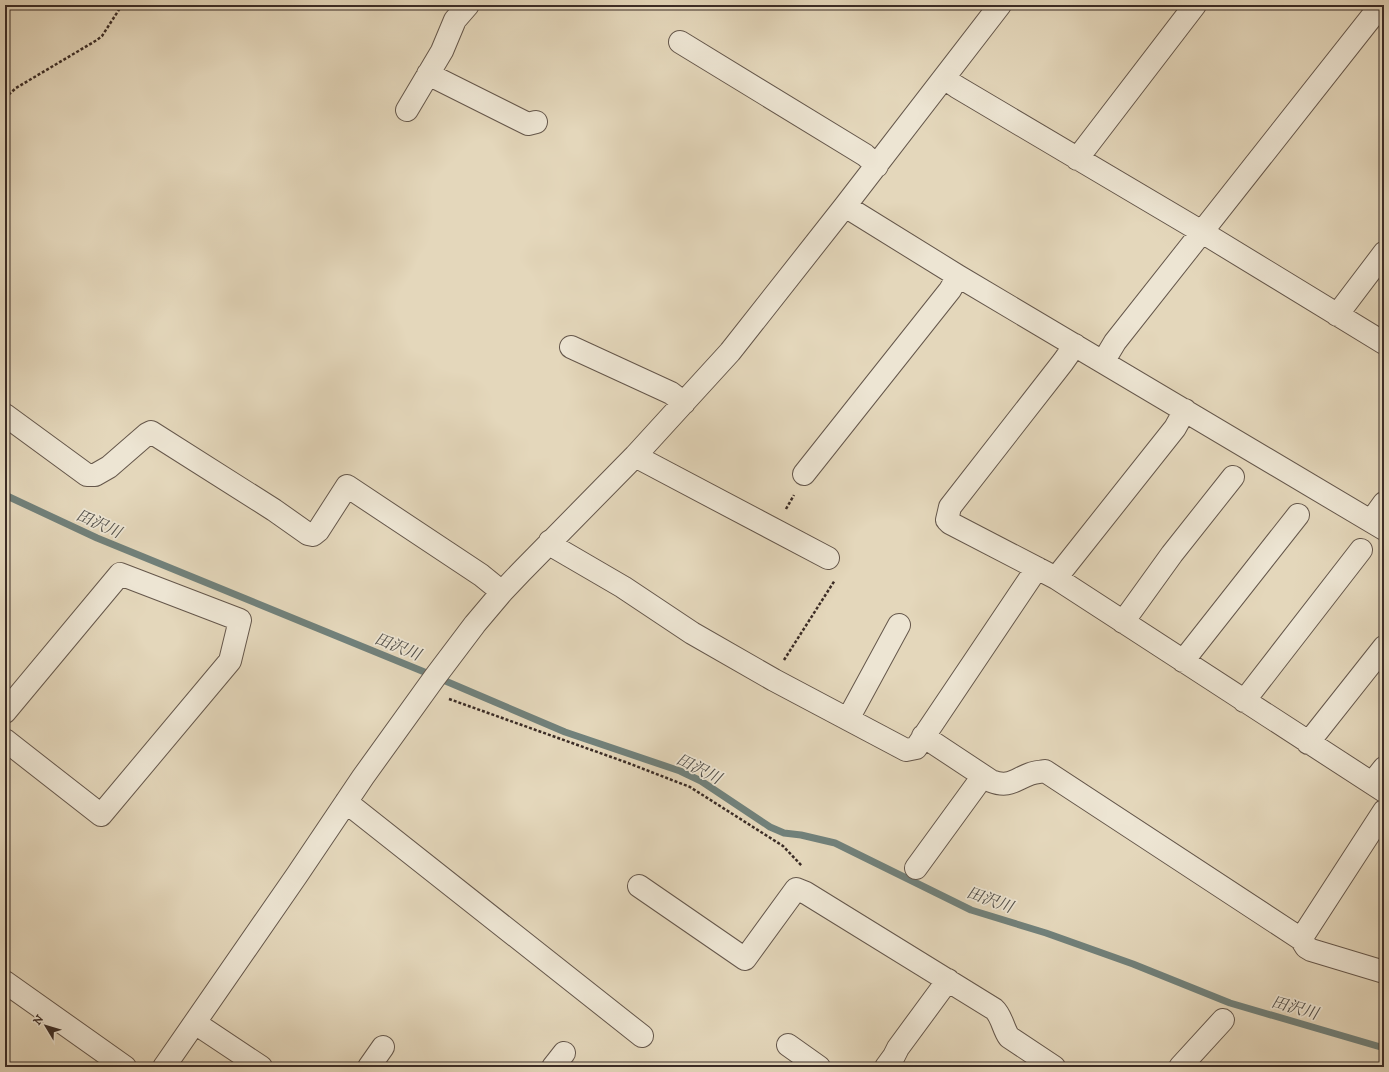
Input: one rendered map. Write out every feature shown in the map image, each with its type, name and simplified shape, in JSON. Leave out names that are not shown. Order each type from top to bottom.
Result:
[{"type":"street","points":[[407,110],[442,51],[455,20],[468,5]]},
{"type":"street","points":[[164,1067],[196,1023],[346,802],[425,690],[502,592],[550,541],[635,456],[730,352],[846,206],[1000,5]]},
{"type":"street","points":[[1077,159],[1195,5]]},
{"type":"street","points":[[1103,362],[1115,342],[1381,5]]},
{"type":"street","points":[[680,42],[865,155],[877,166]]},
{"type":"street","points":[[428,74],[528,124],[536,122]]},
{"type":"street","points":[[944,78],[1384,343]]},
{"type":"street","points":[[846,206],[958,276],[1378,525],[1384,504]]},
{"type":"street","points":[[1337,315],[1384,253]]},
{"type":"street","points":[[804,474],[945,296],[958,276]]},
{"type":"street","points":[[1075,345],[950,507],[947,520],[950,523],[1056,578],[1308,743],[1380,781]]},
{"type":"street","points":[[571,347],[671,393],[684,403]]},
{"type":"street","points":[[1056,578],[1175,428],[1185,410]]},
{"type":"street","points":[[5,415],[87,475],[95,475],[109,467],[146,434],[152,432],[274,510],[308,534],[313,535],[318,531],[346,486],[481,575],[502,592]]},
{"type":"street","points":[[635,456],[828,558]]},
{"type":"street","points":[[1123,622],[1172,554],[1233,477]]},
{"type":"street","points":[[1183,661],[1298,515]]},
{"type":"street","points":[[550,541],[556,548],[623,587],[692,633],[774,680],[906,750],[916,748],[1037,568]]},
{"type":"street","points":[[1244,701],[1362,550]]},
{"type":"street","points":[[5,712],[120,574],[240,620],[230,661],[101,815],[5,740]]},
{"type":"street","points":[[848,719],[899,625]]},
{"type":"street","points":[[1308,743],[1384,647]]},
{"type":"street","points":[[923,736],[983,776],[1000,784],[1013,783],[1030,774],[1045,771],[1301,939],[1306,947],[1311,950],[1384,972]]},
{"type":"street","points":[[916,868],[983,776]]},
{"type":"street","points":[[346,802],[642,1036]]},
{"type":"street","points":[[1301,939],[1384,811]]},
{"type":"street","points":[[639,886],[744,959],[796,889],[994,1009],[998,1012],[1005,1032],[1009,1037],[1054,1067]]},
{"type":"street","points":[[886,1067],[898,1048],[948,980]]},
{"type":"street","points":[[5,982],[125,1067]]},
{"type":"street","points":[[1180,1067],[1223,1020]]},
{"type":"street","points":[[196,1023],[261,1067]]},
{"type":"street","points":[[788,1045],[819,1067]]},
{"type":"street","points":[[370,1067],[383,1047]]},
{"type":"path","points":[[5,98],[16,88],[97,40],[102,36],[122,5]]},
{"type":"path","points":[[769,526],[777,520],[788,506],[804,474]]},
{"type":"path","points":[[774,680],[784,660],[835,581],[840,569],[836,563],[828,558]]},
{"type":"path","points":[[425,690],[628,763],[690,787],[784,846],[811,876],[814,885],[809,896]]},
{"type":"waterway","name":"田沢川","points":[[5,495],[97,538],[422,671],[565,732],[680,771],[701,781],[770,827],[784,833],[801,835],[835,843],[971,910],[1046,933],[1133,964],[1230,1003],[1384,1048]]}]
